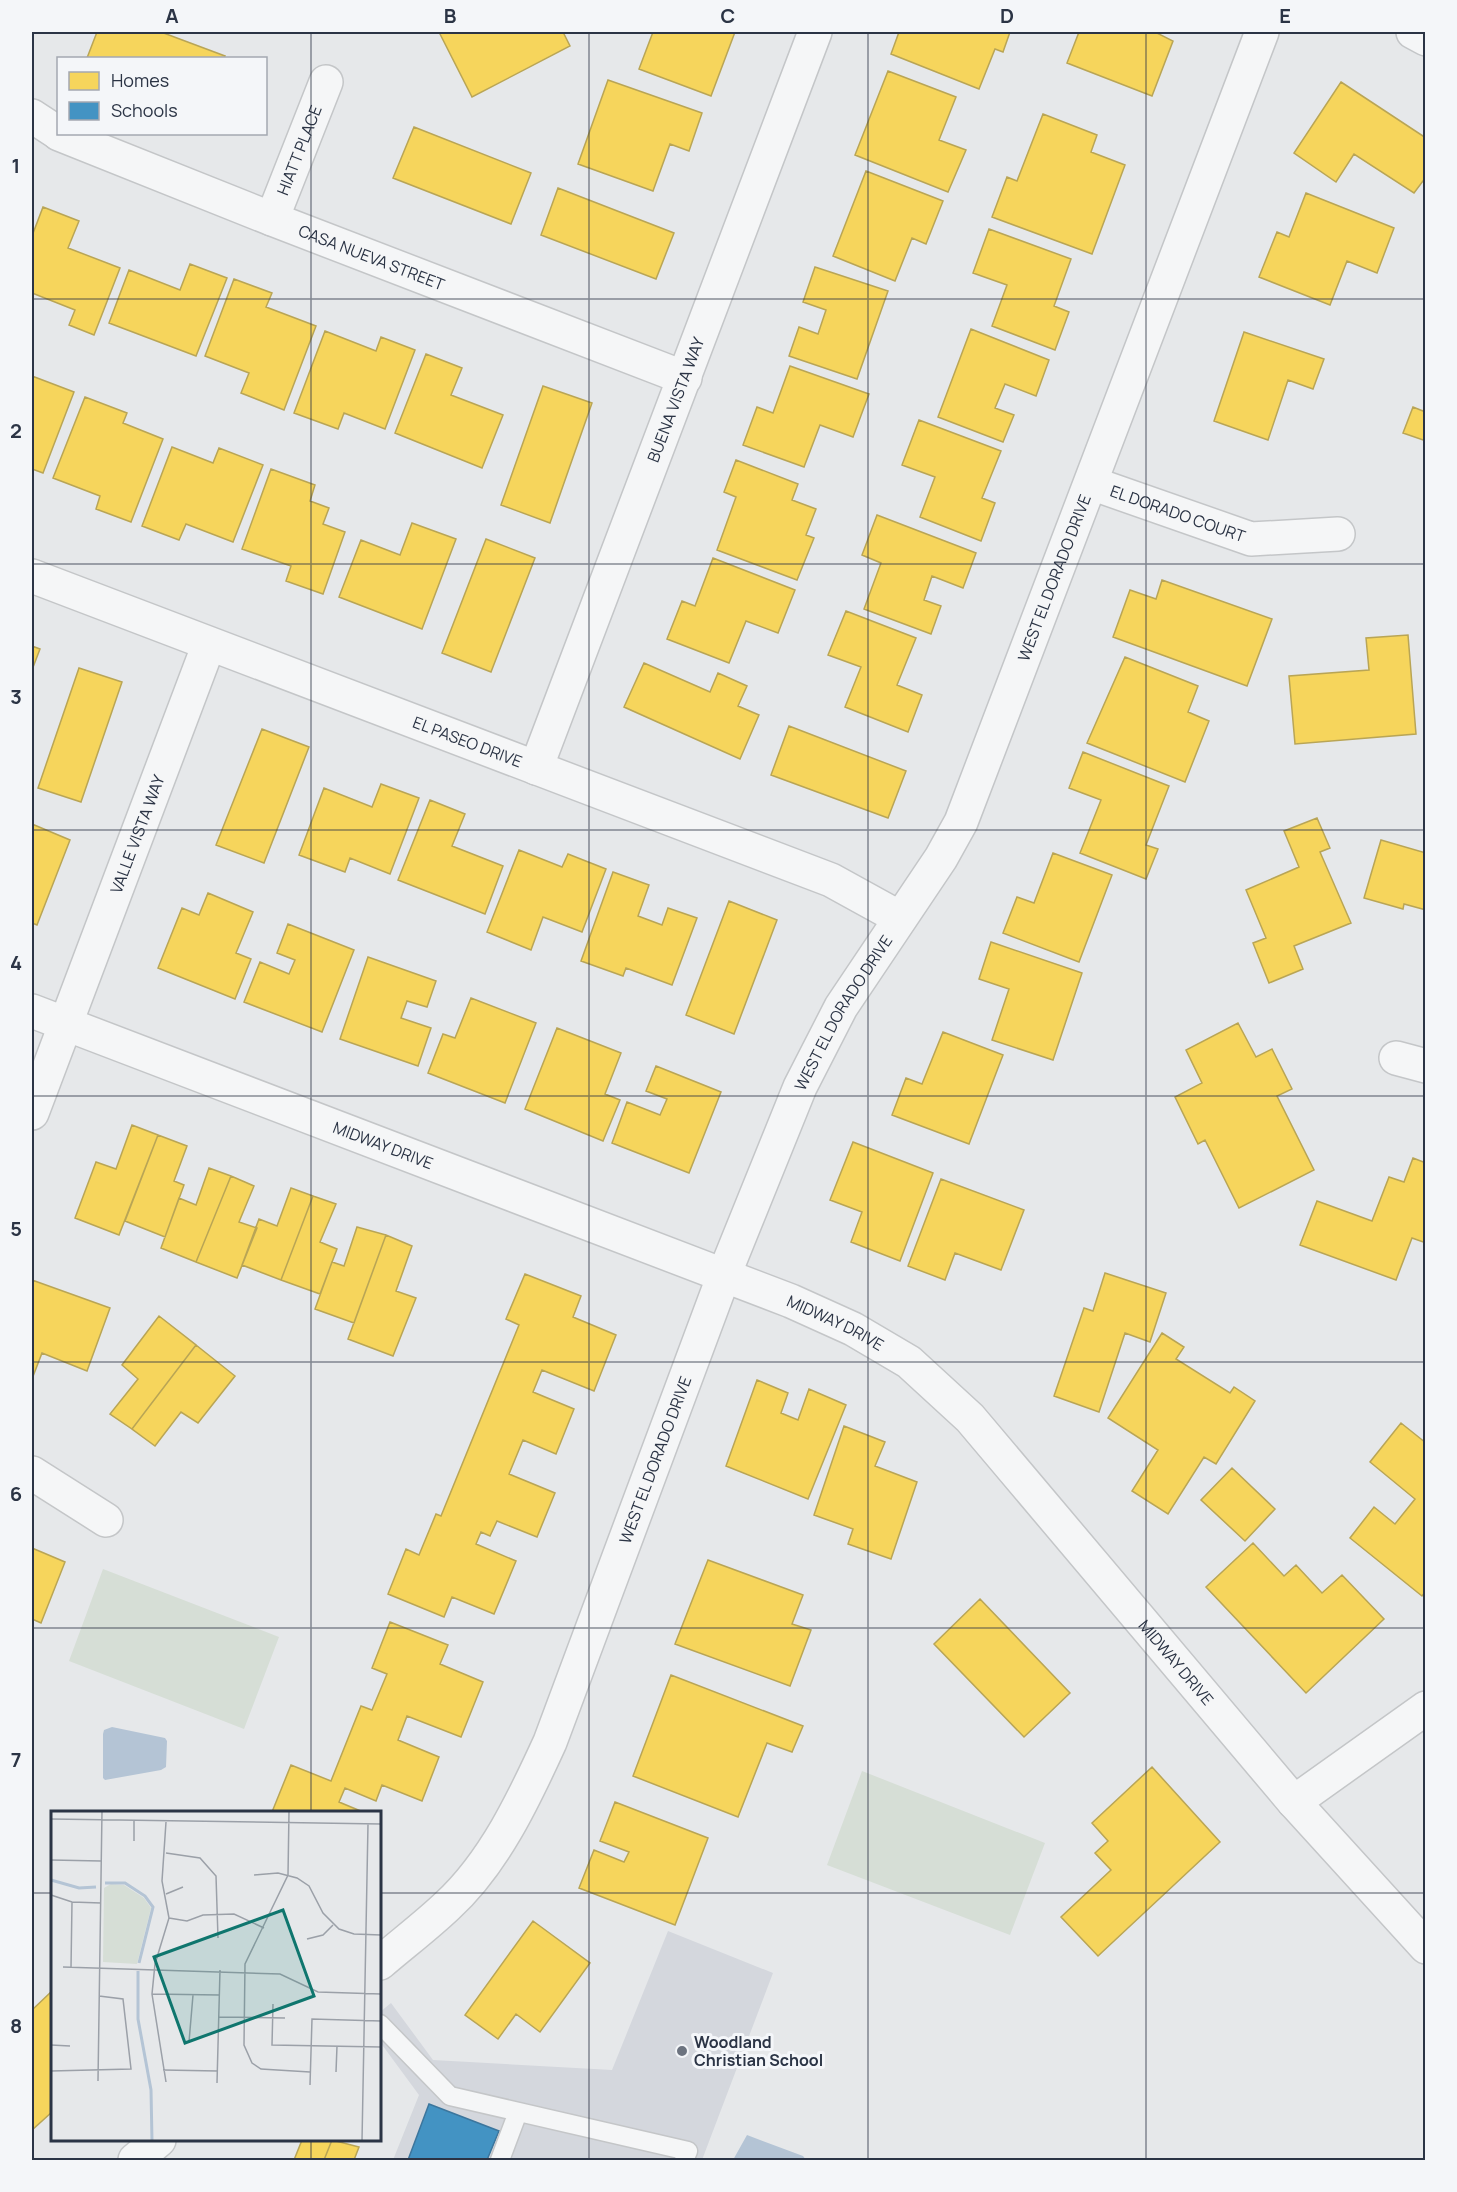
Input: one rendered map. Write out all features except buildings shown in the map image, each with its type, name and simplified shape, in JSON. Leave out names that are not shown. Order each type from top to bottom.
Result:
[{"type":"street","name":"BUENA VISTA WAY","points":[[536,768],[815,32]]},
{"type":"street","name":"WEST EL DORADO DRIVE","points":[[381,1962],[448,1905],[480,1867],[526,1795],[550,1742],[724,1275],[800,1087],[841,1007],[941,858],[961,822],[1262,32]]},
{"type":"street","points":[[1413,32],[1425,39]]},
{"type":"street","name":"HIATT PLACE","points":[[272,219],[326,82]]},
{"type":"street","name":"CASA NUEVA STREET","points":[[32,116],[57,132]]},
{"type":"street","name":"CASA NUEVA STREET","points":[[64,135],[272,219],[685,378]]},
{"type":"street","name":"EL DORADO COURT","points":[[1091,483],[1251,539],[1338,534]]},
{"type":"street","name":"EL PASEO DRIVE","points":[[32,576],[831,880],[900,918]]},
{"type":"street","name":"VALLE VISTA WAY","points":[[32,1113],[209,644]]},
{"type":"street","name":"MIDWAY DRIVE","points":[[32,1011],[724,1275],[853,1329],[909,1362],[970,1418],[1294,1802],[1425,1947]]},
{"type":"street","points":[[32,1473],[106,1520]]},
{"type":"street","points":[[1294,1802],[1425,1708]]},
{"type":"street","points":[[135,2160],[157,2141]]},
{"type":"lane","points":[[381,2025],[450,2096],[688,2151],[684,2160]]},
{"type":"lane","points":[[500,2160],[518,2112]]},
{"type":"shaded area","points":[[103,1569],[279,1637],[244,1729],[69,1661]]},
{"type":"shaded area","points":[[862,1771],[1045,1843],[1010,1935],[827,1865]]},
{"type":"shaded area","name":"Woodland Christian School","points":[[668,1931],[773,1973],[702,2160],[393,2160],[419,2095],[381,2043],[381,2011],[391,2003],[433,2060],[612,2070]]},
{"type":"water","points":[[112,1727],[165,1738],[167,1741],[166,1767],[161,1770],[105,1780],[103,1778],[103,1734],[104,1730]]},
{"type":"water","points":[[747,2135],[803,2156],[806,2160],[733,2160]]},
{"type":"place","name":"Woodland Christian School","points":[[682,2051]]}]
